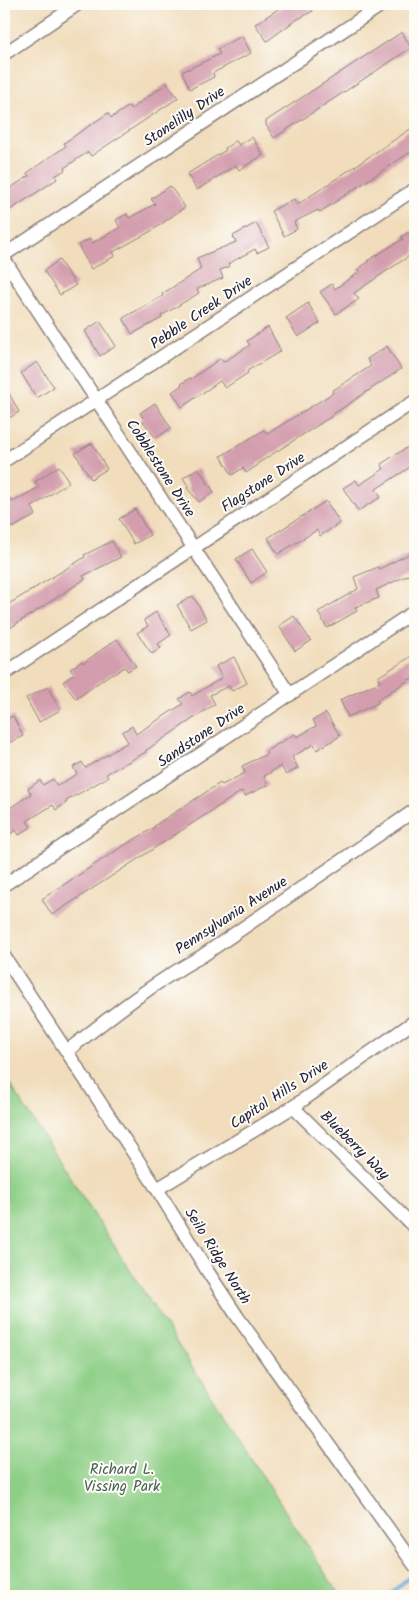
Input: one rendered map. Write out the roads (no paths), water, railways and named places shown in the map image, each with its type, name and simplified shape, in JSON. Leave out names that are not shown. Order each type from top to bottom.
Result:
[{"type":"street","points":[[5,51],[78,4]]},
{"type":"street","name":"Stonelilly Drive","points":[[4,255],[382,4]]},
{"type":"street","name":"Pebble Creek Drive","points":[[4,461],[415,189]]},
{"type":"street","name":"Cobblestone Drive","points":[[4,259],[290,695]]},
{"type":"street","name":"Flagstone Drive","points":[[4,674],[415,401]]},
{"type":"street","name":"Sandstone Drive","points":[[4,885],[415,611]]},
{"type":"street","name":"Pennsylvania Avenue","points":[[68,1051],[158,983],[202,956],[415,810]]},
{"type":"street","name":"Seilo Ridge North","points":[[4,956],[157,1188],[237,1316],[415,1566]]},
{"type":"street","name":"Capitol Hills Drive","points":[[157,1188],[293,1107],[415,1022]]},
{"type":"street","name":"Blueberry Way","points":[[293,1107],[415,1228]]},
{"type":"waterway","points":[[388,1596],[408,1578]]},
{"type":"park label","name":"Richard L. Vissing Park","points":[[122,1478]]}]
